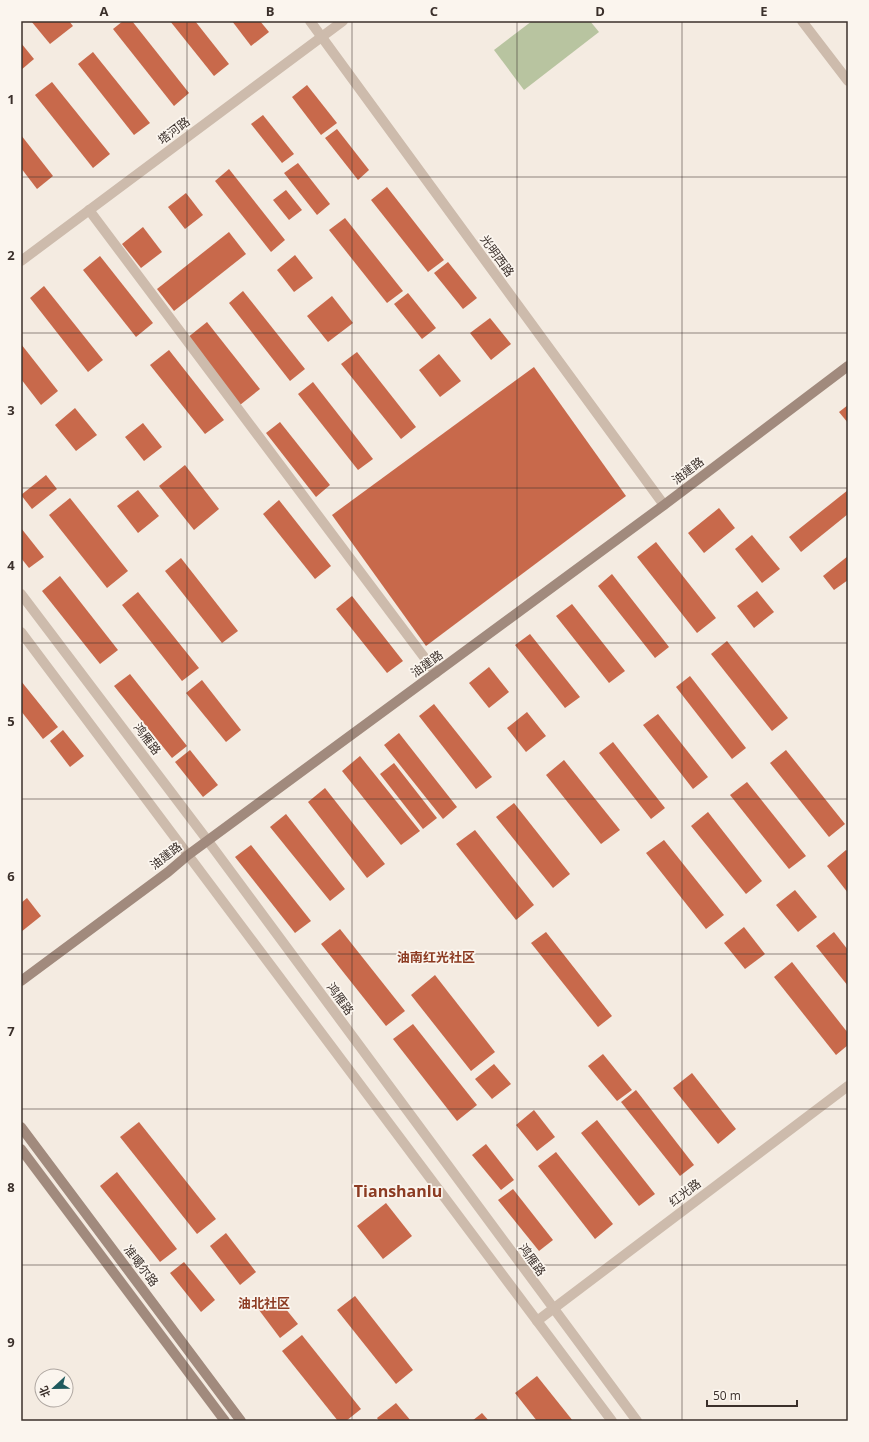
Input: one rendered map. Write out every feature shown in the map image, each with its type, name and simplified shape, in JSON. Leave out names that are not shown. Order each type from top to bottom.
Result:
[{"type":"main road","name":"油建路","points":[[21,981],[168,872],[188,855],[664,505],[848,366]]},
{"type":"main road","name":"准噶尔路","points":[[21,1127],[241,1421]]},
{"type":"main road","points":[[21,1149],[225,1421]]},
{"type":"street","name":"光明西路","points":[[310,21],[664,505]]},
{"type":"street","name":"塔河路","points":[[21,261],[343,21]]},
{"type":"street","points":[[802,21],[848,82]]},
{"type":"street","points":[[89,210],[436,673]]},
{"type":"street","name":"鸿雁路","points":[[21,594],[208,841],[636,1421]]},
{"type":"street","points":[[21,632],[612,1421]]},
{"type":"street","name":"红光路","points":[[537,1321],[848,1086]]},
{"type":"green space","points":[[532,21],[590,21],[599,32],[524,90],[494,50]]},
{"type":"building","points":[[31,21],[69,21],[73,26],[50,44]]},
{"type":"building","points":[[123,21],[132,21],[189,93],[174,106],[113,29]]},
{"type":"building","points":[[170,21],[195,21],[229,64],[214,76]]},
{"type":"building","points":[[232,21],[260,21],[269,32],[251,46]]},
{"type":"building","points":[[21,43],[34,59],[21,70]]},
{"type":"building","points":[[93,52],[150,123],[134,135],[78,64]]},
{"type":"building","points":[[52,82],[110,154],[93,168],[35,95]]},
{"type":"building","points":[[307,85],[337,123],[321,135],[292,97]]},
{"type":"building","points":[[263,115],[294,154],[282,163],[251,124]]},
{"type":"building","points":[[337,129],[369,170],[358,180],[325,138]]},
{"type":"building","points":[[21,135],[53,176],[37,189],[21,168]]},
{"type":"building","points":[[298,163],[330,204],[317,215],[284,173]]},
{"type":"building","points":[[229,169],[285,240],[271,252],[215,181]]},
{"type":"building","points":[[387,187],[444,260],[428,272],[371,200]]},
{"type":"building","points":[[286,190],[302,210],[289,220],[273,200]]},
{"type":"building","points":[[186,193],[203,215],[185,229],[168,207]]},
{"type":"building","points":[[345,218],[403,291],[387,303],[329,230]]},
{"type":"building","points":[[143,227],[162,252],[141,268],[122,244]]},
{"type":"building","points":[[229,232],[246,254],[174,311],[157,289]]},
{"type":"building","points":[[295,255],[313,278],[294,292],[277,270]]},
{"type":"building","points":[[100,256],[153,323],[136,337],[83,270]]},
{"type":"building","points":[[448,262],[477,298],[463,309],[434,273]]},
{"type":"building","points":[[44,286],[103,360],[88,372],[30,298]]},
{"type":"building","points":[[243,291],[305,369],[290,381],[229,303]]},
{"type":"building","points":[[408,293],[436,328],[422,339],[394,304]]},
{"type":"building","points":[[332,296],[353,323],[328,342],[307,316]]},
{"type":"building","points":[[490,318],[511,344],[491,360],[470,333]]},
{"type":"building","points":[[207,322],[260,389],[240,405],[187,338]]},
{"type":"building","points":[[21,344],[58,391],[41,405],[21,379]]},
{"type":"building","points":[[169,350],[224,420],[205,434],[150,365]]},
{"type":"building","points":[[357,352],[416,427],[401,439],[341,364]]},
{"type":"building","points":[[439,354],[461,381],[440,397],[419,370]]},
{"type":"building","points":[[534,367],[626,496],[426,646],[332,515]]},
{"type":"building","points":[[313,382],[373,459],[358,470],[298,394]]},
{"type":"building","points":[[848,405],[848,423],[839,412]]},
{"type":"building","points":[[75,408],[97,435],[76,451],[55,425]]},
{"type":"building","points":[[280,422],[330,485],[316,497],[266,433]]},
{"type":"building","points":[[143,423],[162,447],[144,461],[125,437]]},
{"type":"building","points":[[185,465],[219,509],[194,530],[159,486]]},
{"type":"building","points":[[46,475],[57,489],[32,509],[21,495]]},
{"type":"building","points":[[138,490],[159,516],[138,533],[117,506]]},
{"type":"building","points":[[848,490],[848,514],[801,552],[789,537]]},
{"type":"building","points":[[70,498],[128,571],[107,588],[49,515]]},
{"type":"building","points":[[279,500],[331,566],[315,579],[263,514]]},
{"type":"building","points":[[719,508],[735,528],[704,553],[688,533]]},
{"type":"building","points":[[21,528],[44,557],[29,568],[21,558]]},
{"type":"building","points":[[752,535],[780,569],[762,583],[735,549]]},
{"type":"building","points":[[656,542],[716,618],[697,633],[637,557]]},
{"type":"building","points":[[848,556],[848,580],[834,590],[823,576]]},
{"type":"building","points":[[181,558],[238,631],[222,643],[165,571]]},
{"type":"building","points":[[612,574],[669,647],[655,658],[598,586]]},
{"type":"building","points":[[60,576],[118,650],[100,664],[42,591]]},
{"type":"building","points":[[757,591],[774,612],[754,628],[737,606]]},
{"type":"building","points":[[138,592],[199,668],[182,681],[122,605]]},
{"type":"building","points":[[352,596],[403,661],[387,673],[336,609]]},
{"type":"building","points":[[572,604],[625,671],[609,683],[556,616]]},
{"type":"building","points":[[530,634],[580,697],[565,708],[515,645]]},
{"type":"building","points":[[727,641],[788,718],[772,731],[711,654]]},
{"type":"building","points":[[489,667],[509,692],[489,708],[469,683]]},
{"type":"building","points":[[130,674],[187,746],[172,758],[114,686]]},
{"type":"building","points":[[690,676],[746,748],[732,759],[676,687]]},
{"type":"building","points":[[202,680],[241,730],[226,742],[186,693]]},
{"type":"building","points":[[21,681],[58,727],[43,739],[21,711]]},
{"type":"building","points":[[434,704],[492,777],[476,789],[419,716]]},
{"type":"building","points":[[527,712],[546,736],[526,752],[507,728]]},
{"type":"building","points":[[658,714],[708,777],[693,789],[643,725]]},
{"type":"building","points":[[63,730],[84,756],[70,767],[50,741]]},
{"type":"building","points":[[399,733],[457,807],[443,819],[384,745]]},
{"type":"building","points":[[613,742],[665,808],[651,819],[599,753]]},
{"type":"building","points":[[190,750],[218,785],[203,797],[175,762]]},
{"type":"building","points":[[786,750],[845,824],[829,837],[770,763]]},
{"type":"building","points":[[360,756],[420,831],[401,845],[342,771]]},
{"type":"building","points":[[564,760],[620,830],[601,844],[546,775]]},
{"type":"building","points":[[394,763],[437,818],[423,829],[380,774]]},
{"type":"building","points":[[747,782],[806,856],[789,869],[730,795]]},
{"type":"building","points":[[325,788],[385,864],[367,878],[308,802]]},
{"type":"building","points":[[514,803],[570,874],[553,888],[496,817]]},
{"type":"building","points":[[708,812],[762,881],[746,894],[691,826]]},
{"type":"building","points":[[286,814],[345,889],[330,901],[270,827]]},
{"type":"building","points":[[475,830],[534,905],[516,920],[456,844]]},
{"type":"building","points":[[664,840],[724,915],[706,929],[646,853]]},
{"type":"building","points":[[251,845],[311,921],[295,933],[235,857]]},
{"type":"building","points":[[846,850],[848,852],[848,893],[827,866]]},
{"type":"building","points":[[795,890],[817,917],[798,932],[776,905]]},
{"type":"building","points":[[27,898],[41,916],[21,932],[21,903]]},
{"type":"building","points":[[744,927],[765,954],[745,969],[724,943]]},
{"type":"building","points":[[340,929],[405,1011],[386,1026],[321,944]]},
{"type":"building","points":[[546,932],[612,1016],[598,1027],[531,943]]},
{"type":"building","points":[[834,932],[848,950],[848,986],[816,946]]},
{"type":"building","points":[[792,962],[848,1033],[848,1045],[836,1055],[774,977]]},
{"type":"building","points":[[435,975],[495,1052],[471,1071],[411,995]]},
{"type":"building","points":[[413,1024],[477,1105],[457,1121],[393,1039]]},
{"type":"building","points":[[603,1054],[632,1090],[617,1101],[588,1066]]},
{"type":"building","points":[[494,1064],[511,1084],[492,1099],[475,1079]]},
{"type":"building","points":[[692,1073],[736,1129],[718,1144],[673,1088]]},
{"type":"building","points":[[636,1090],[694,1165],[680,1176],[621,1102]]},
{"type":"building","points":[[534,1110],[555,1137],[537,1151],[516,1125]]},
{"type":"building","points":[[597,1120],[655,1194],[639,1206],[581,1133]]},
{"type":"building","points":[[139,1122],[216,1219],[197,1234],[120,1137]]},
{"type":"building","points":[[486,1144],[514,1180],[501,1190],[472,1155]]},
{"type":"building","points":[[556,1152],[613,1224],[595,1239],[538,1166]]},
{"type":"building","points":[[117,1172],[177,1249],[160,1262],[100,1186]]},
{"type":"building","points":[[513,1189],[553,1240],[539,1251],[498,1200]]},
{"type":"building","points":[[386,1203],[412,1236],[383,1259],[357,1226]]},
{"type":"building","points":[[226,1233],[256,1272],[240,1285],[210,1246]]},
{"type":"building","points":[[184,1262],[215,1300],[201,1312],[170,1273]]},
{"type":"building","points":[[355,1296],[413,1370],[396,1384],[337,1310]]},
{"type":"building","points":[[276,1297],[298,1324],[280,1338],[259,1310]]},
{"type":"building","points":[[302,1335],[361,1409],[346,1421],[338,1421],[282,1351]]},
{"type":"building","points":[[537,1376],[573,1421],[537,1421],[515,1393]]},
{"type":"building","points":[[396,1403],[411,1421],[379,1421],[377,1418]]},
{"type":"building","points":[[482,1413],[489,1421],[472,1421]]},
{"type":"district","name":"油南红光社区","points":[[436,957]]},
{"type":"district","name":"Tianshanlu","points":[[398,1191]]},
{"type":"district","name":"油北社区","points":[[264,1303]]}]
